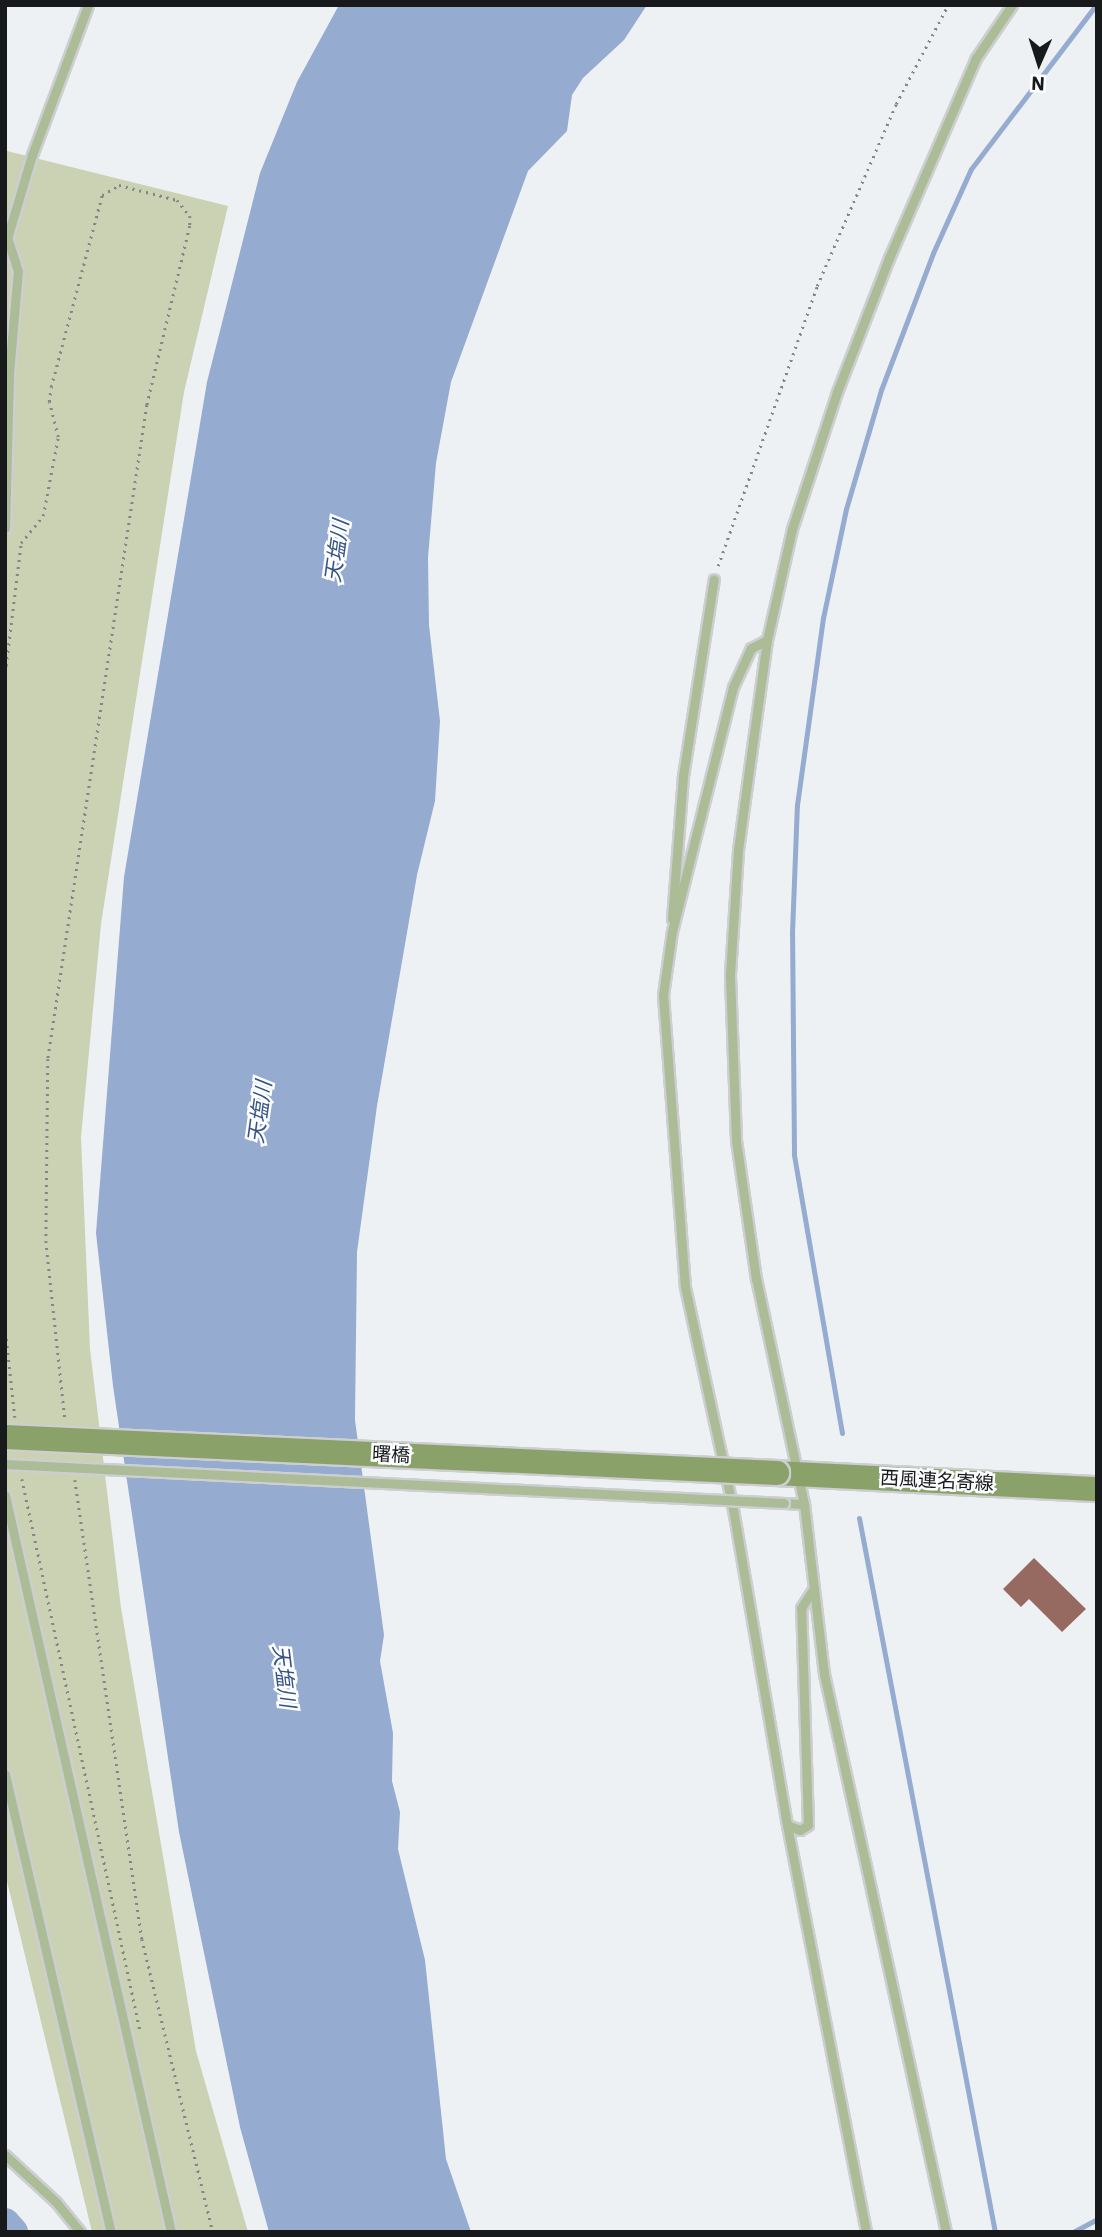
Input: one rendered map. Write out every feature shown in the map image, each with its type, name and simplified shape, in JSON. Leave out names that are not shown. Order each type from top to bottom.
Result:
[{"type":"main road","name":"曙橋","points":[[10,1428],[788,1474]]},
{"type":"main road","name":"西風連名寄線","points":[[788,1474],[1097,1489]]},
{"type":"lane","points":[[5,528],[9,373],[18,271],[6,242],[32,155],[89,5]]},
{"type":"lane","points":[[946,2232],[926,2129],[862,1864],[812,1591],[804,1504],[788,1474],[753,1266],[730,1063],[738,850],[767,640],[792,529],[874,294],[976,58],[1012,5]]},
{"type":"lane","points":[[672,931],[671,896],[683,776],[714,579]]},
{"type":"lane","points":[[767,640],[751,648],[733,687],[672,931],[663,995],[685,1287],[733,1509],[787,1825],[866,2232]]},
{"type":"lane","points":[[5,1464],[804,1504]]},
{"type":"lane","points":[[5,1495],[171,2232]]},
{"type":"lane","points":[[787,1825],[800,1830],[808,1825],[800,1616],[803,1600],[812,1591]]},
{"type":"lane","points":[[5,1774],[111,2232]]},
{"type":"lane","points":[[5,2155],[56,2202],[80,2232]]},
{"type":"path","points":[[714,579],[750,468],[817,286],[896,104],[948,5]]},
{"type":"path","points":[[5,673],[21,543],[43,516],[58,437],[49,402],[51,387],[102,195],[119,186],[177,200],[190,216],[190,226],[147,405],[48,1059],[46,1241],[67,1427]]},
{"type":"path","points":[[5,1325],[10,1428]]},
{"type":"path","points":[[73,1467],[142,1939],[213,2232]]},
{"type":"path","points":[[21,1470],[142,2035]]},
{"type":"green space","points":[[7,151],[228,206],[184,392],[101,924],[81,1137],[90,1349],[121,1608],[196,2051],[248,2232],[92,2232],[5,1873]]},
{"type":"water","name":"天塩川","points":[[339,5],[647,5],[624,40],[583,78],[572,95],[567,131],[528,171],[451,382],[436,463],[428,558],[429,625],[440,721],[435,801],[417,875],[377,1106],[357,1252],[355,1420],[384,1635],[380,1661],[393,1733],[392,1781],[400,1812],[398,1849],[425,1960],[446,2159],[471,2232],[269,2232],[240,2127],[179,1832],[113,1386],[96,1233],[124,877],[207,382],[260,173],[297,82]]},
{"type":"building","points":[[1034,1558],[1086,1609],[1062,1632],[1029,1599],[1021,1607],[1003,1589]]},
{"type":"waterway","points":[[842,1433],[794,1154],[792,933],[797,805],[823,618],[846,509],[881,390],[933,253],[971,169],[1096,5]]},
{"type":"waterway","points":[[859,1518],[995,2232]]},
{"type":"waterway","points":[[1073,2232],[1097,2219]]},
{"type":"waterway","points":[[5,2223],[13,2232]]}]
